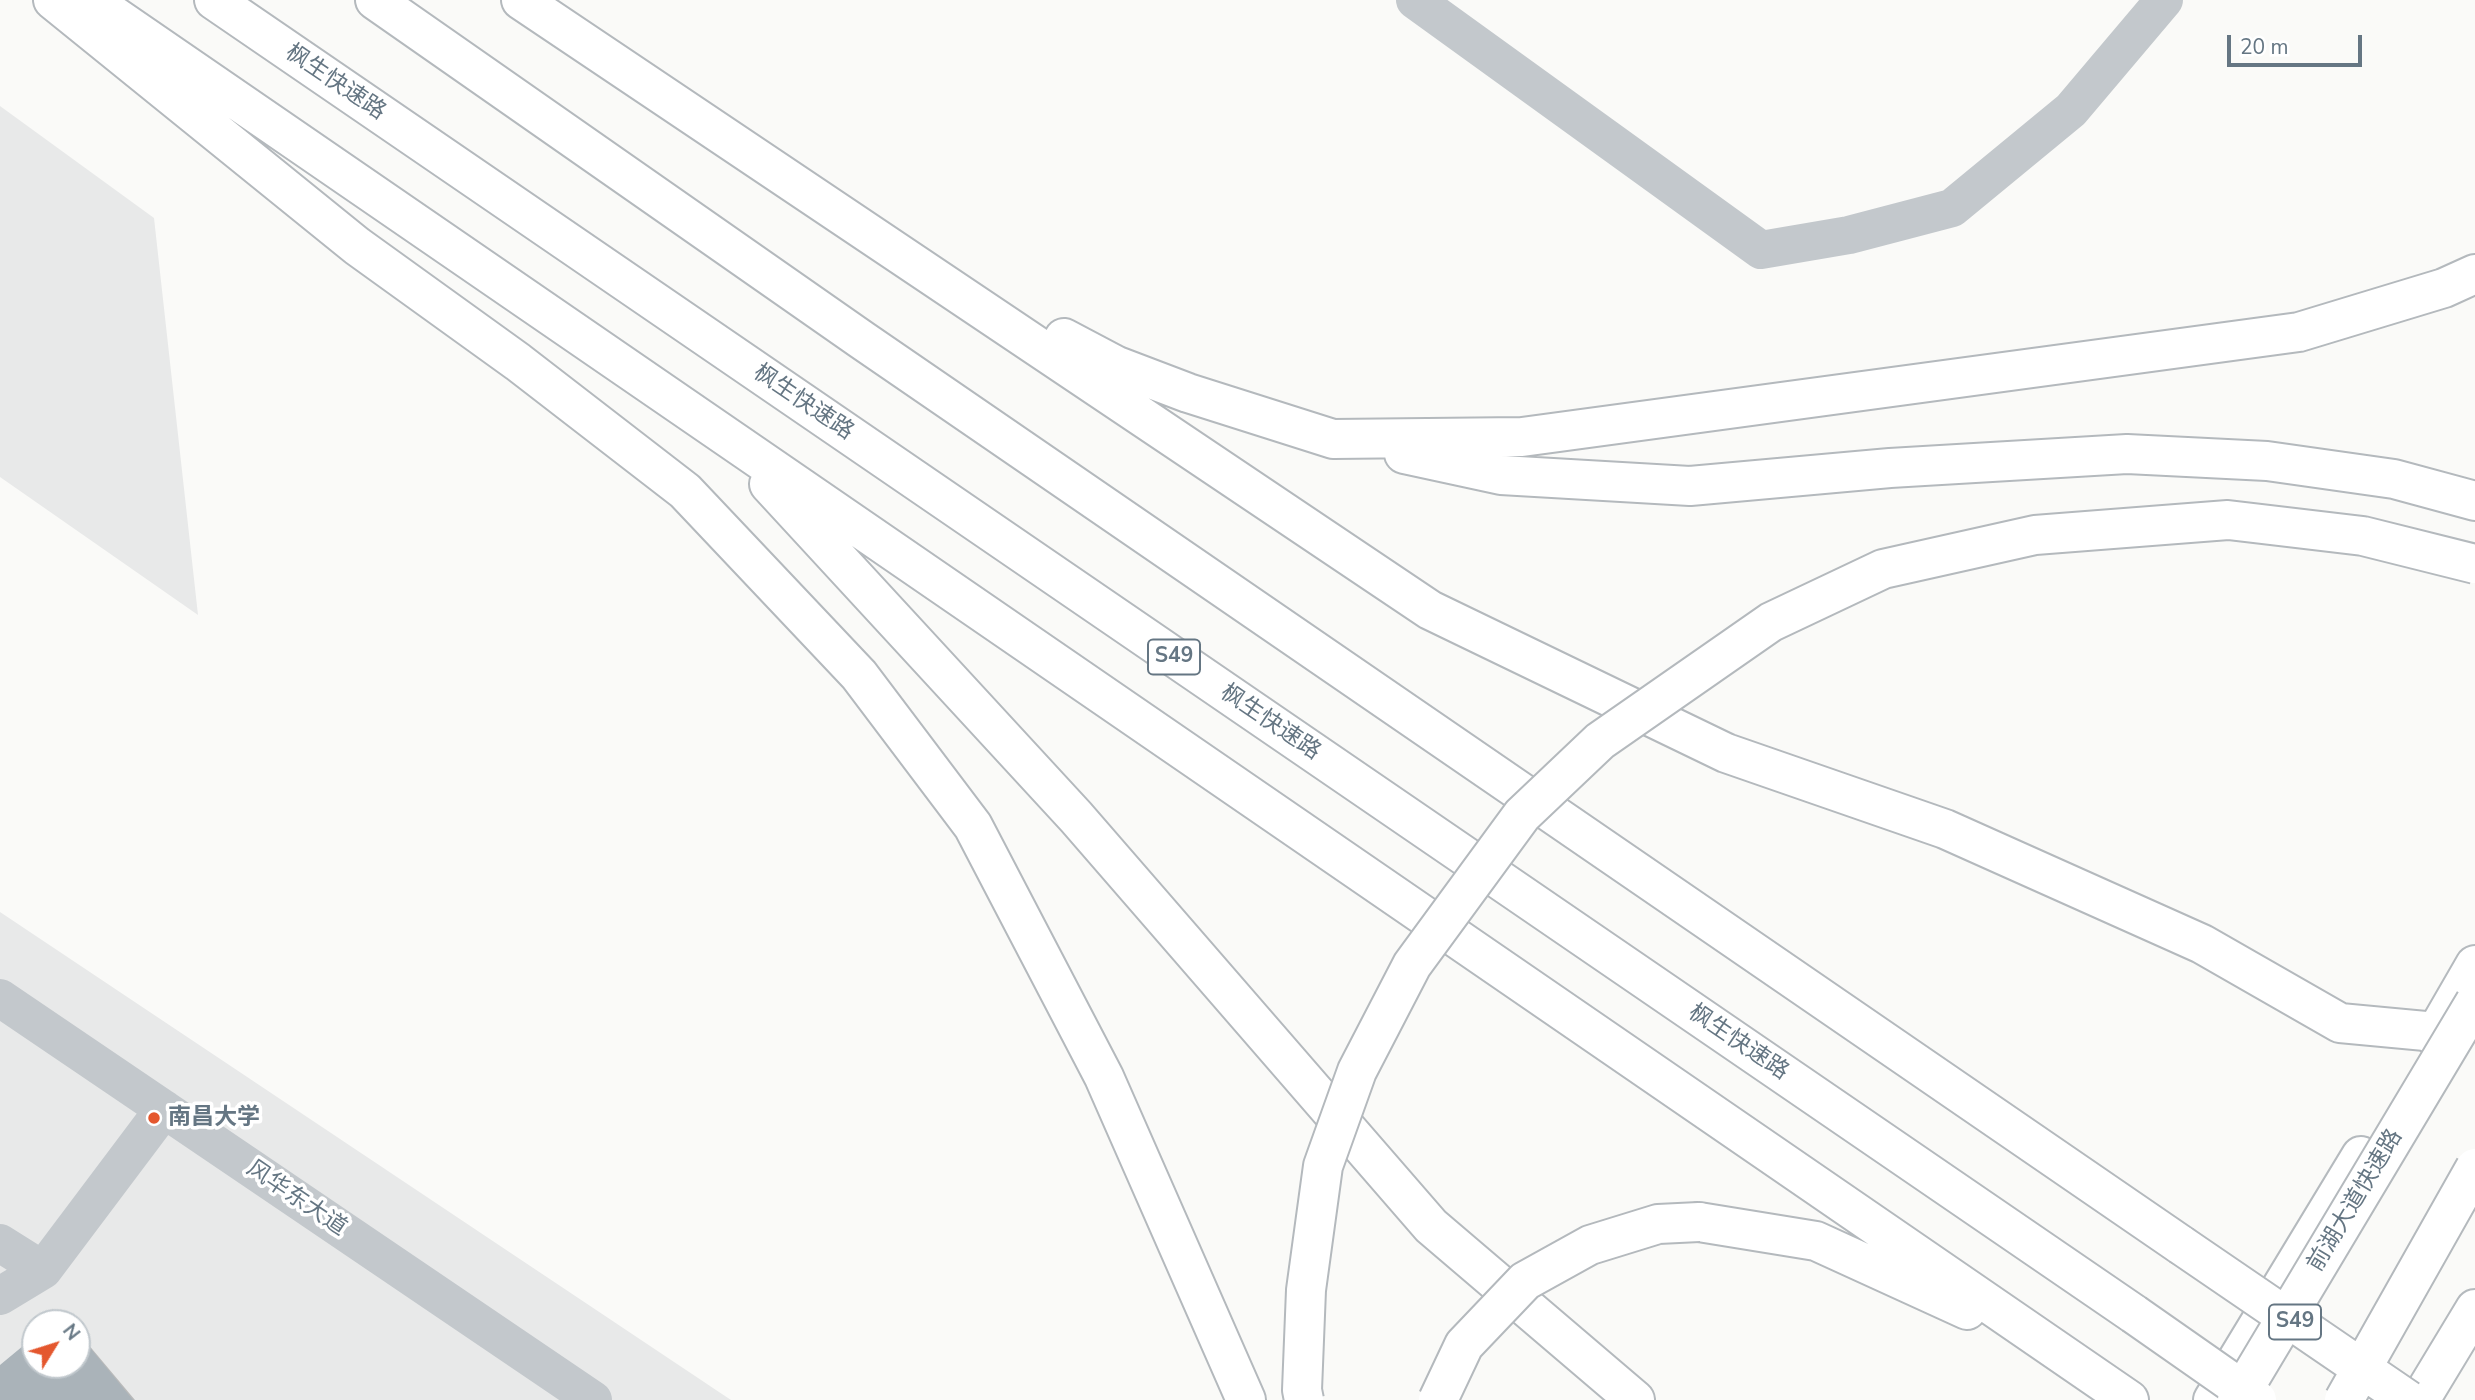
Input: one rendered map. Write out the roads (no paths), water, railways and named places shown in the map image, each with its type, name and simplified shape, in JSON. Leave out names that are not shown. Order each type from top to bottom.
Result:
[{"type":"main road","points":[[53,0],[357,246],[518,362],[685,491],[859,675],[972,825],[1104,1077],[1246,1400]]},
{"type":"main road","points":[[91,0],[2129,1400]]},
{"type":"main road","name":"枫生快速路","points":[[214,0],[2257,1400]]},
{"type":"main road","name":"S49","points":[[375,0],[874,348],[2408,1400]]},
{"type":"main road","points":[[522,0],[1430,610],[1726,752],[1945,829],[2202,944],[2340,1023],[2436,1032]]},
{"type":"main road","points":[[895,250],[1117,366],[1188,393],[1334,439],[1501,475],[1690,486],[1890,468],[2127,454],[2267,461],[2394,478],[2475,501]]},
{"type":"main road","points":[[1334,439],[1522,437],[2299,332],[2444,288],[2475,274]]},
{"type":"main road","points":[[722,434],[1076,817],[1431,1226],[1635,1400]]},
{"type":"main road","points":[[1304,1400],[1302,1390],[1307,1290],[1323,1166],[1357,1072],[1412,965],[1522,815],[1600,741],[1771,622],[1883,569],[2035,535],[2228,520],[2363,536],[2475,564]]},
{"type":"main road","points":[[2213,1400],[2475,965]]},
{"type":"main road","name":"前湖大道快速路","points":[[2237,1400],[2475,1002]]},
{"type":"main road","points":[[2344,1400],[2475,1168]]},
{"type":"main road","points":[[1438,1400],[1464,1345],[1525,1281],[1590,1245],[1658,1224],[1699,1222],[1816,1241],[1960,1307],[2092,1374]]},
{"type":"main road","points":[[2420,1400],[2475,1309]]},
{"type":"street","points":[[1415,0],[1761,250],[1849,235],[1952,208],[2071,110],[2164,0]]},
{"type":"street","name":"风华东大道","points":[[0,998],[593,1400]]},
{"type":"street","points":[[0,1296],[43,1270],[164,1110]]},
{"type":"street","points":[[0,1243],[43,1270]]},
{"type":"place","name":"南昌大学","points":[[154,1118]]}]
